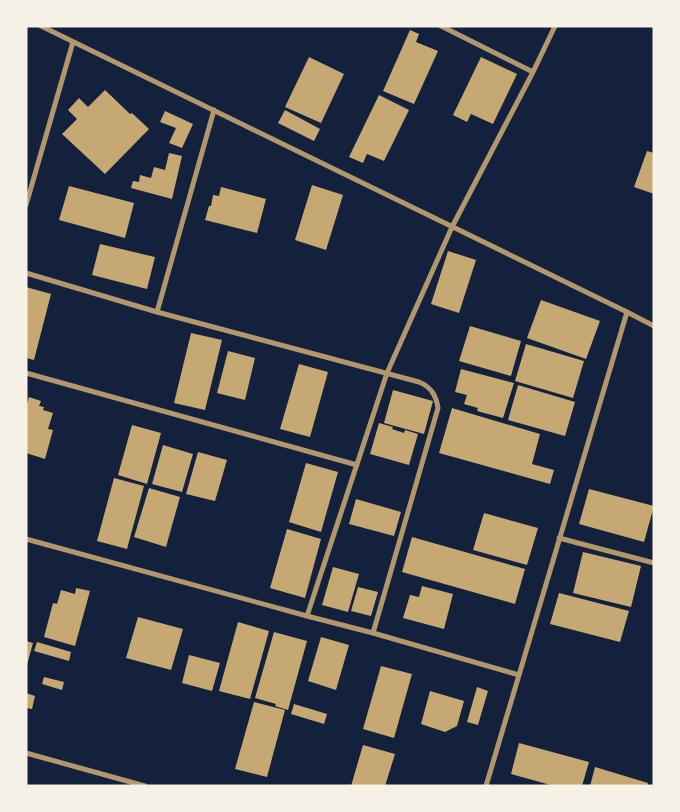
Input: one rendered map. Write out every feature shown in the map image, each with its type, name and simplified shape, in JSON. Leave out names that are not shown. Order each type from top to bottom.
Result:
[{"type":"street","points":[[41,26],[654,326]]},
{"type":"street","points":[[441,26],[533,72]]},
{"type":"street","points":[[308,616],[387,373],[452,227],[555,26]]},
{"type":"street","points":[[26,205],[73,42]]},
{"type":"street","points":[[157,312],[214,110]]},
{"type":"street","points":[[26,273],[157,312],[425,384],[434,393],[438,408],[373,633]]},
{"type":"street","points":[[486,786],[627,312]]},
{"type":"street","points":[[26,373],[356,466]]},
{"type":"street","points":[[26,538],[519,675]]},
{"type":"street","points":[[559,538],[654,563]]},
{"type":"street","points":[[26,753],[146,786]]},
{"type":"building","points":[[410,30],[419,34],[416,42],[438,51],[414,104],[383,91]]},
{"type":"building","points":[[309,57],[344,74],[321,123],[285,107]]},
{"type":"building","points":[[481,57],[517,74],[493,124],[471,114],[467,122],[453,115]]},
{"type":"building","points":[[105,90],[149,129],[105,174],[62,134],[77,119],[68,110],[79,98],[88,107]]},
{"type":"building","points":[[379,95],[409,110],[384,161],[367,154],[363,163],[349,157]]},
{"type":"building","points":[[285,110],[320,129],[314,141],[278,123]]},
{"type":"building","points":[[165,111],[193,124],[182,148],[169,143],[176,128],[160,122]]},
{"type":"building","points":[[647,151],[654,153],[654,194],[634,187]]},
{"type":"building","points":[[169,153],[182,156],[172,199],[131,188],[133,181],[139,182],[140,175],[151,178],[154,167],[165,170]]},
{"type":"building","points":[[312,185],[343,195],[326,250],[295,240]]},
{"type":"building","points":[[69,186],[134,203],[125,238],[59,220]]},
{"type":"building","points":[[221,187],[266,199],[257,233],[205,220],[213,195],[219,196]]},
{"type":"building","points":[[100,244],[155,257],[147,289],[92,275]]},
{"type":"building","points":[[448,251],[476,260],[459,313],[431,304]]},
{"type":"building","points":[[26,287],[51,294],[34,360],[26,358]]},
{"type":"building","points":[[541,300],[600,321],[586,359],[527,338]]},
{"type":"building","points":[[470,326],[521,341],[511,376],[459,361]]},
{"type":"building","points":[[191,333],[222,340],[205,410],[174,403]]},
{"type":"building","points":[[526,344],[584,361],[573,398],[515,381]]},
{"type":"building","points":[[228,351],[255,358],[245,400],[217,393]]},
{"type":"building","points":[[299,364],[328,372],[310,437],[280,429]]},
{"type":"building","points":[[461,369],[514,383],[503,418],[477,411],[478,408],[464,404],[467,395],[455,392]]},
{"type":"building","points":[[518,385],[575,402],[565,436],[508,420]]},
{"type":"building","points":[[393,390],[433,401],[424,434],[384,423]]},
{"type":"building","points":[[29,397],[41,401],[39,406],[44,407],[43,410],[53,413],[48,429],[53,430],[45,459],[26,453],[26,407]]},
{"type":"building","points":[[452,408],[540,434],[532,464],[554,470],[550,484],[439,453]]},
{"type":"building","points":[[379,423],[404,433],[405,430],[418,434],[409,465],[370,454]]},
{"type":"building","points":[[132,425],[161,433],[147,484],[118,475]]},
{"type":"building","points":[[163,445],[193,454],[182,492],[152,484]]},
{"type":"building","points":[[198,452],[227,460],[215,501],[186,494]]},
{"type":"building","points":[[306,463],[338,472],[321,532],[289,522]]},
{"type":"building","points":[[114,478],[144,486],[127,549],[97,541]]},
{"type":"building","points":[[149,488],[180,497],[166,547],[134,537]]},
{"type":"building","points":[[589,489],[654,506],[644,542],[579,524]]},
{"type":"building","points":[[356,499],[401,512],[394,536],[349,524]]},
{"type":"building","points":[[484,513],[538,528],[527,565],[473,550]]},
{"type":"building","points":[[287,529],[321,539],[305,598],[270,588]]},
{"type":"building","points":[[412,537],[525,569],[515,604],[402,572]]},
{"type":"building","points":[[583,552],[641,566],[631,607],[573,593]]},
{"type":"building","points":[[333,567],[359,574],[348,612],[322,605]]},
{"type":"building","points":[[422,586],[453,594],[444,629],[403,618],[410,595],[419,597]]},
{"type":"building","points":[[358,587],[378,592],[371,616],[351,611]]},
{"type":"building","points":[[76,588],[90,591],[75,646],[44,637],[53,603],[57,604],[61,590],[75,594]]},
{"type":"building","points":[[559,593],[629,611],[620,642],[550,624]]},
{"type":"building","points":[[138,617],[183,629],[171,670],[126,658]]},
{"type":"building","points":[[238,622],[269,631],[250,699],[219,691]]},
{"type":"building","points":[[274,632],[307,641],[288,710],[275,706],[276,704],[255,698]]},
{"type":"building","points":[[321,637],[349,645],[336,690],[308,681]]},
{"type":"building","points":[[26,641],[33,643],[27,665],[26,665]]},
{"type":"building","points":[[37,642],[71,652],[69,661],[34,651]]},
{"type":"building","points":[[189,655],[220,663],[212,691],[182,683]]},
{"type":"building","points":[[381,666],[412,674],[394,738],[363,729]]},
{"type":"building","points":[[44,677],[64,682],[62,690],[42,684]]},
{"type":"building","points":[[477,687],[488,691],[478,725],[467,722]]},
{"type":"building","points":[[430,691],[464,701],[457,726],[445,732],[421,724]]},
{"type":"building","points":[[26,693],[35,696],[32,709],[26,708]]},
{"type":"building","points":[[254,702],[285,710],[267,777],[235,769]]},
{"type":"building","points":[[294,704],[327,714],[324,724],[291,714]]},
{"type":"building","points":[[519,743],[589,762],[582,786],[554,786],[511,774]]},
{"type":"building","points":[[363,745],[395,754],[385,786],[351,786]]},
{"type":"building","points":[[595,767],[648,783],[647,786],[590,786]]}]
